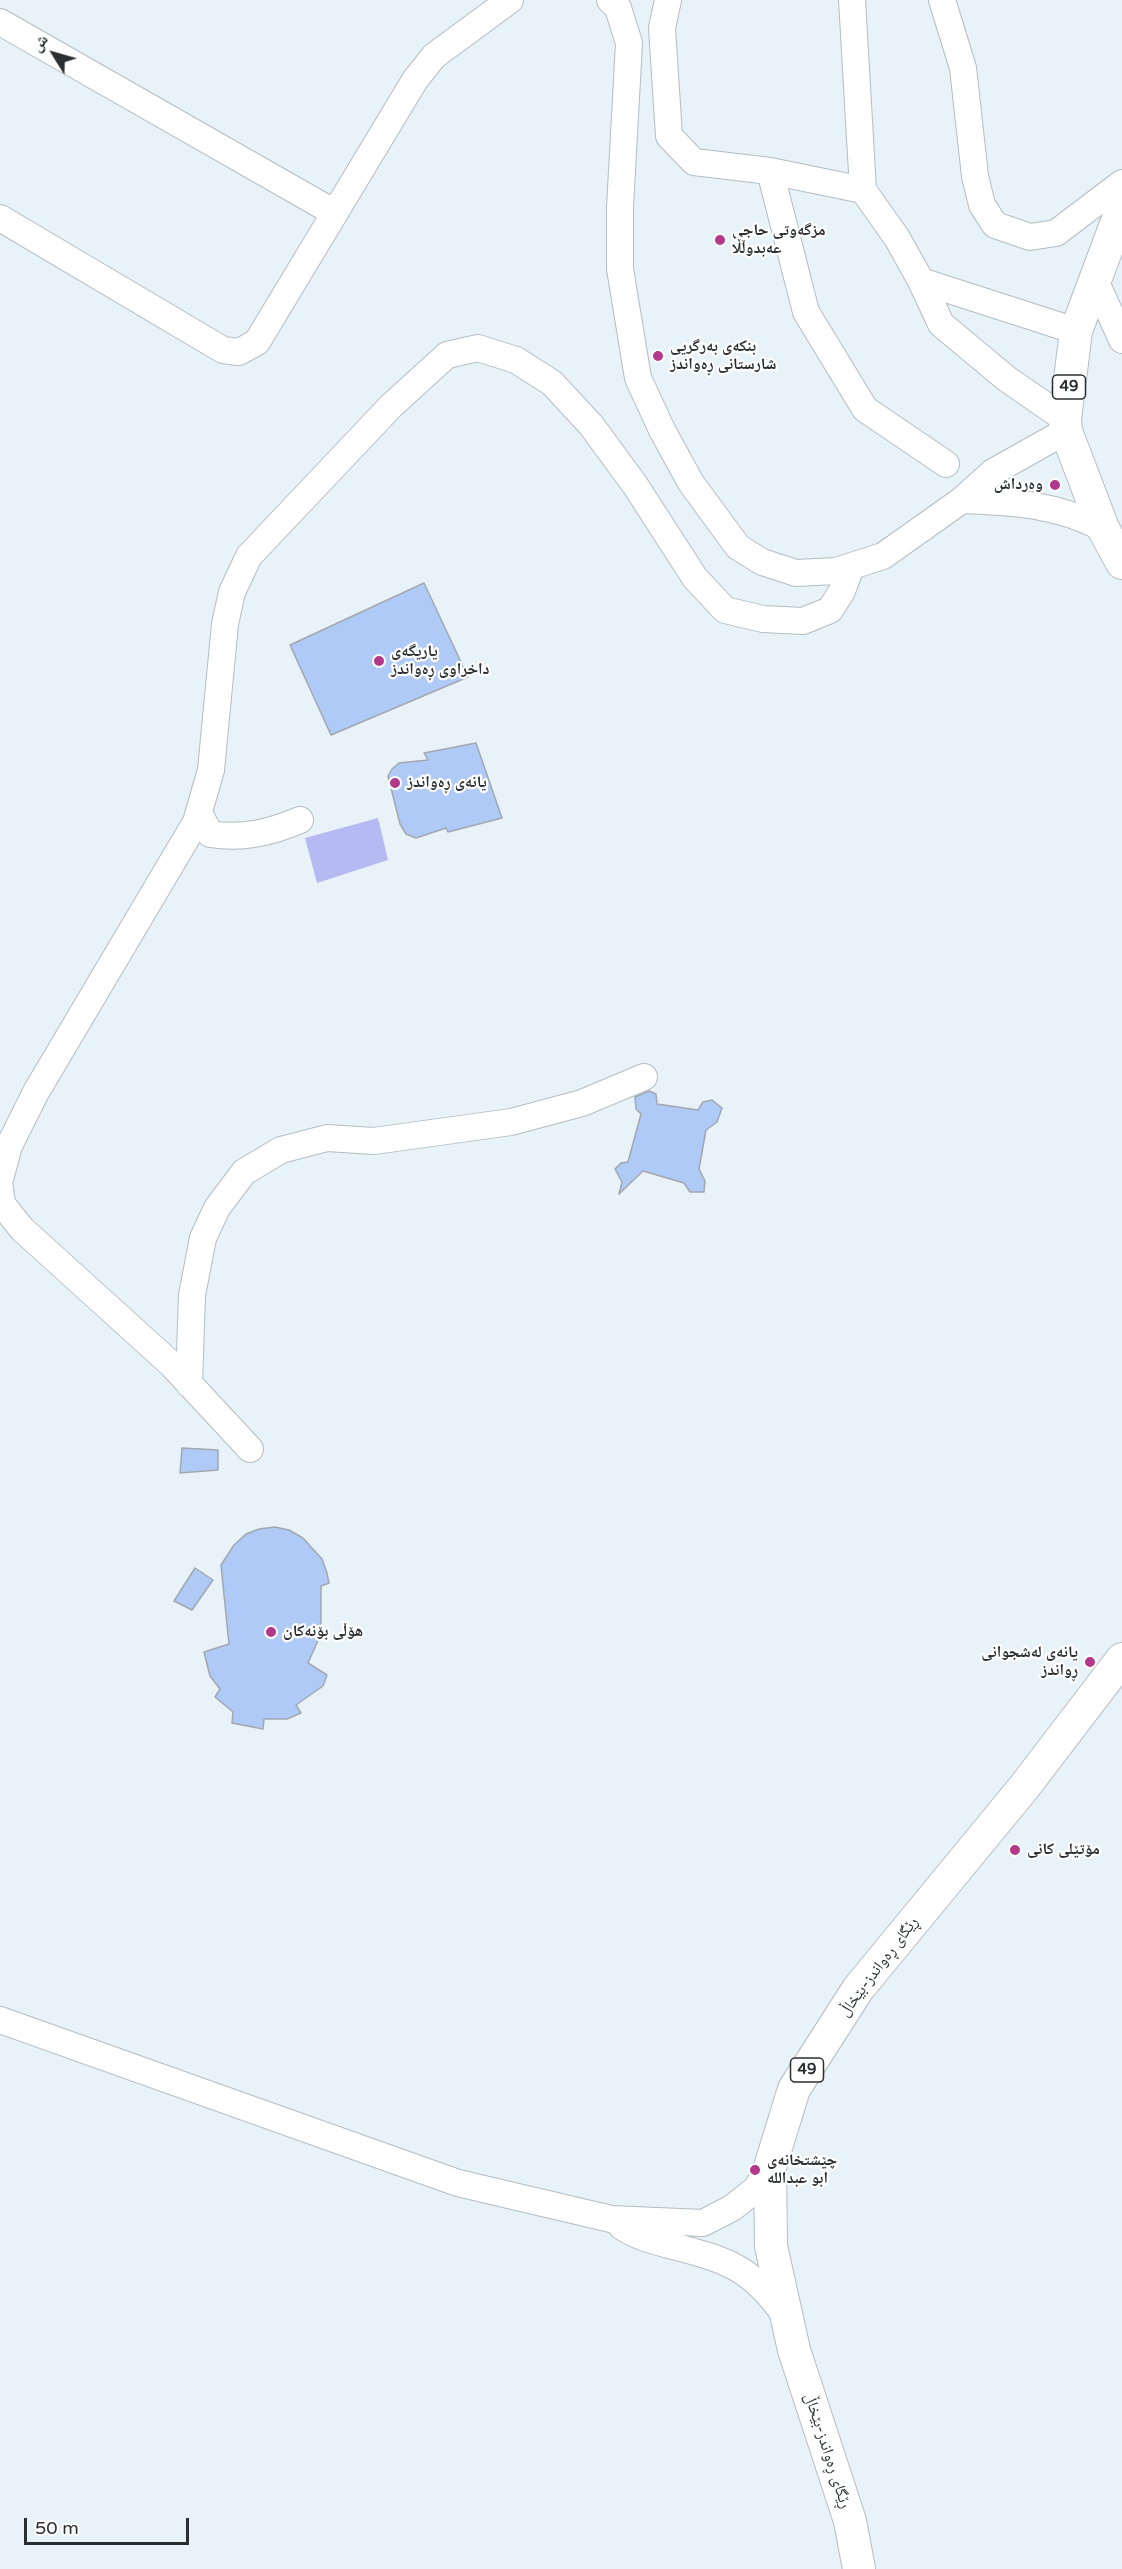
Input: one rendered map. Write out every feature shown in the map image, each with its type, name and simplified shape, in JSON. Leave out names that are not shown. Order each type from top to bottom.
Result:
[{"type":"main road","name":"49","points":[[1122,208],[1076,331],[1065,425],[1103,528],[1122,563]]},
{"type":"main road","name":"ڕێگای ڕەواندز-بێخاڵ","points":[[859,2569],[850,2521],[794,2350],[771,2246],[770,2167],[794,2089],[858,1989],[1025,1786],[1122,1659]]},
{"type":"street","points":[[0,218],[223,350],[239,352],[257,342],[415,80],[434,56],[510,0]]},
{"type":"street","points":[[610,0],[618,8],[629,43],[620,207],[620,269],[638,378],[662,430],[691,483],[738,548],[762,562],[796,573],[836,572],[883,556],[962,500],[993,472],[1065,425],[941,324],[897,238],[863,190],[852,0]]},
{"type":"street","points":[[668,0],[662,28],[669,136],[694,162],[770,171],[863,190]]},
{"type":"street","points":[[942,0],[963,68],[975,176],[982,205],[995,225],[1030,237],[1056,233],[1122,183]]},
{"type":"street","points":[[0,22],[335,213]]},
{"type":"street","points":[[770,171],[806,312],[865,409],[946,464]]},
{"type":"street","points":[[1095,280],[1122,340]]},
{"type":"street","points":[[921,281],[1076,331]]},
{"type":"street","points":[[0,1179],[9,1146],[36,1092],[196,822],[211,770],[225,624],[232,592],[249,556],[391,406],[447,355],[478,348],[516,360],[552,383],[591,425],[634,485],[694,578],[725,610],[763,619],[803,621],[830,610],[842,591],[851,567]]},
{"type":"street","points":[[962,500],[1042,506],[1075,514],[1103,528]]},
{"type":"street","points":[[199,813],[210,834],[229,837],[273,831],[300,820]]},
{"type":"street","points":[[189,1384],[192,1295],[203,1239],[217,1208],[244,1172],[281,1150],[327,1138],[374,1141],[511,1122],[582,1103],[644,1077]]},
{"type":"street","points":[[0,1188],[2,1204],[22,1229],[171,1364],[250,1449]]},
{"type":"street","points":[[0,2020],[458,2183],[611,2219],[702,2223],[732,2208],[756,2189],[770,2167]]},
{"type":"street","points":[[611,2219],[634,2235],[729,2262],[766,2288],[787,2318]]},
{"type":"shaded area","points":[[378,818],[388,860],[317,883],[305,838]]},
{"type":"building","name":"یاریگەی داخراوی ڕەواندز","points":[[424,583],[468,677],[331,735],[290,645]]},
{"type":"building","points":[[476,743],[502,818],[448,832],[446,828],[416,838],[406,834],[400,824],[388,776],[392,769],[399,763],[428,760],[424,753]]},
{"type":"building","points":[[649,1091],[656,1094],[657,1104],[698,1110],[703,1102],[712,1100],[722,1108],[717,1122],[706,1130],[699,1169],[705,1181],[704,1192],[690,1192],[684,1183],[643,1171],[619,1194],[622,1182],[615,1169],[621,1163],[628,1162],[641,1114],[636,1109],[635,1097]]},
{"type":"building","points":[[182,1448],[218,1450],[218,1470],[180,1473]]},
{"type":"building","points":[[275,1527],[289,1530],[303,1538],[322,1559],[327,1573],[329,1583],[321,1586],[321,1634],[308,1663],[327,1675],[323,1686],[296,1705],[301,1713],[287,1719],[264,1719],[263,1729],[232,1723],[233,1712],[215,1697],[220,1689],[210,1676],[204,1652],[229,1644],[221,1565],[234,1545],[246,1534],[259,1529]]},
{"type":"building","points":[[195,1568],[213,1580],[192,1610],[174,1601]]},
{"type":"place","name":"مزگەوتی حاجی عەبدوڵڵا","points":[[720,240]]},
{"type":"place","name":"بنکەی بەرگریی شارستانی ڕەواندز","points":[[658,356]]},
{"type":"place","name":"وەرداش","points":[[1055,485]]},
{"type":"place","name":"یاریگەی داخراوی ڕەواندز","points":[[379,661]]},
{"type":"place","name":"یانەی ڕەواندز","points":[[395,783]]},
{"type":"place","name":"هۆڵی بۆنەکان","points":[[271,1632]]},
{"type":"place","name":"یانەی لەشجوانی ڕواندز","points":[[1090,1662]]},
{"type":"place","name":"مۆتێلی کانی","points":[[1015,1850]]},
{"type":"place","name":"چێشتخانەی ابو عبدالله","points":[[755,2170]]}]
